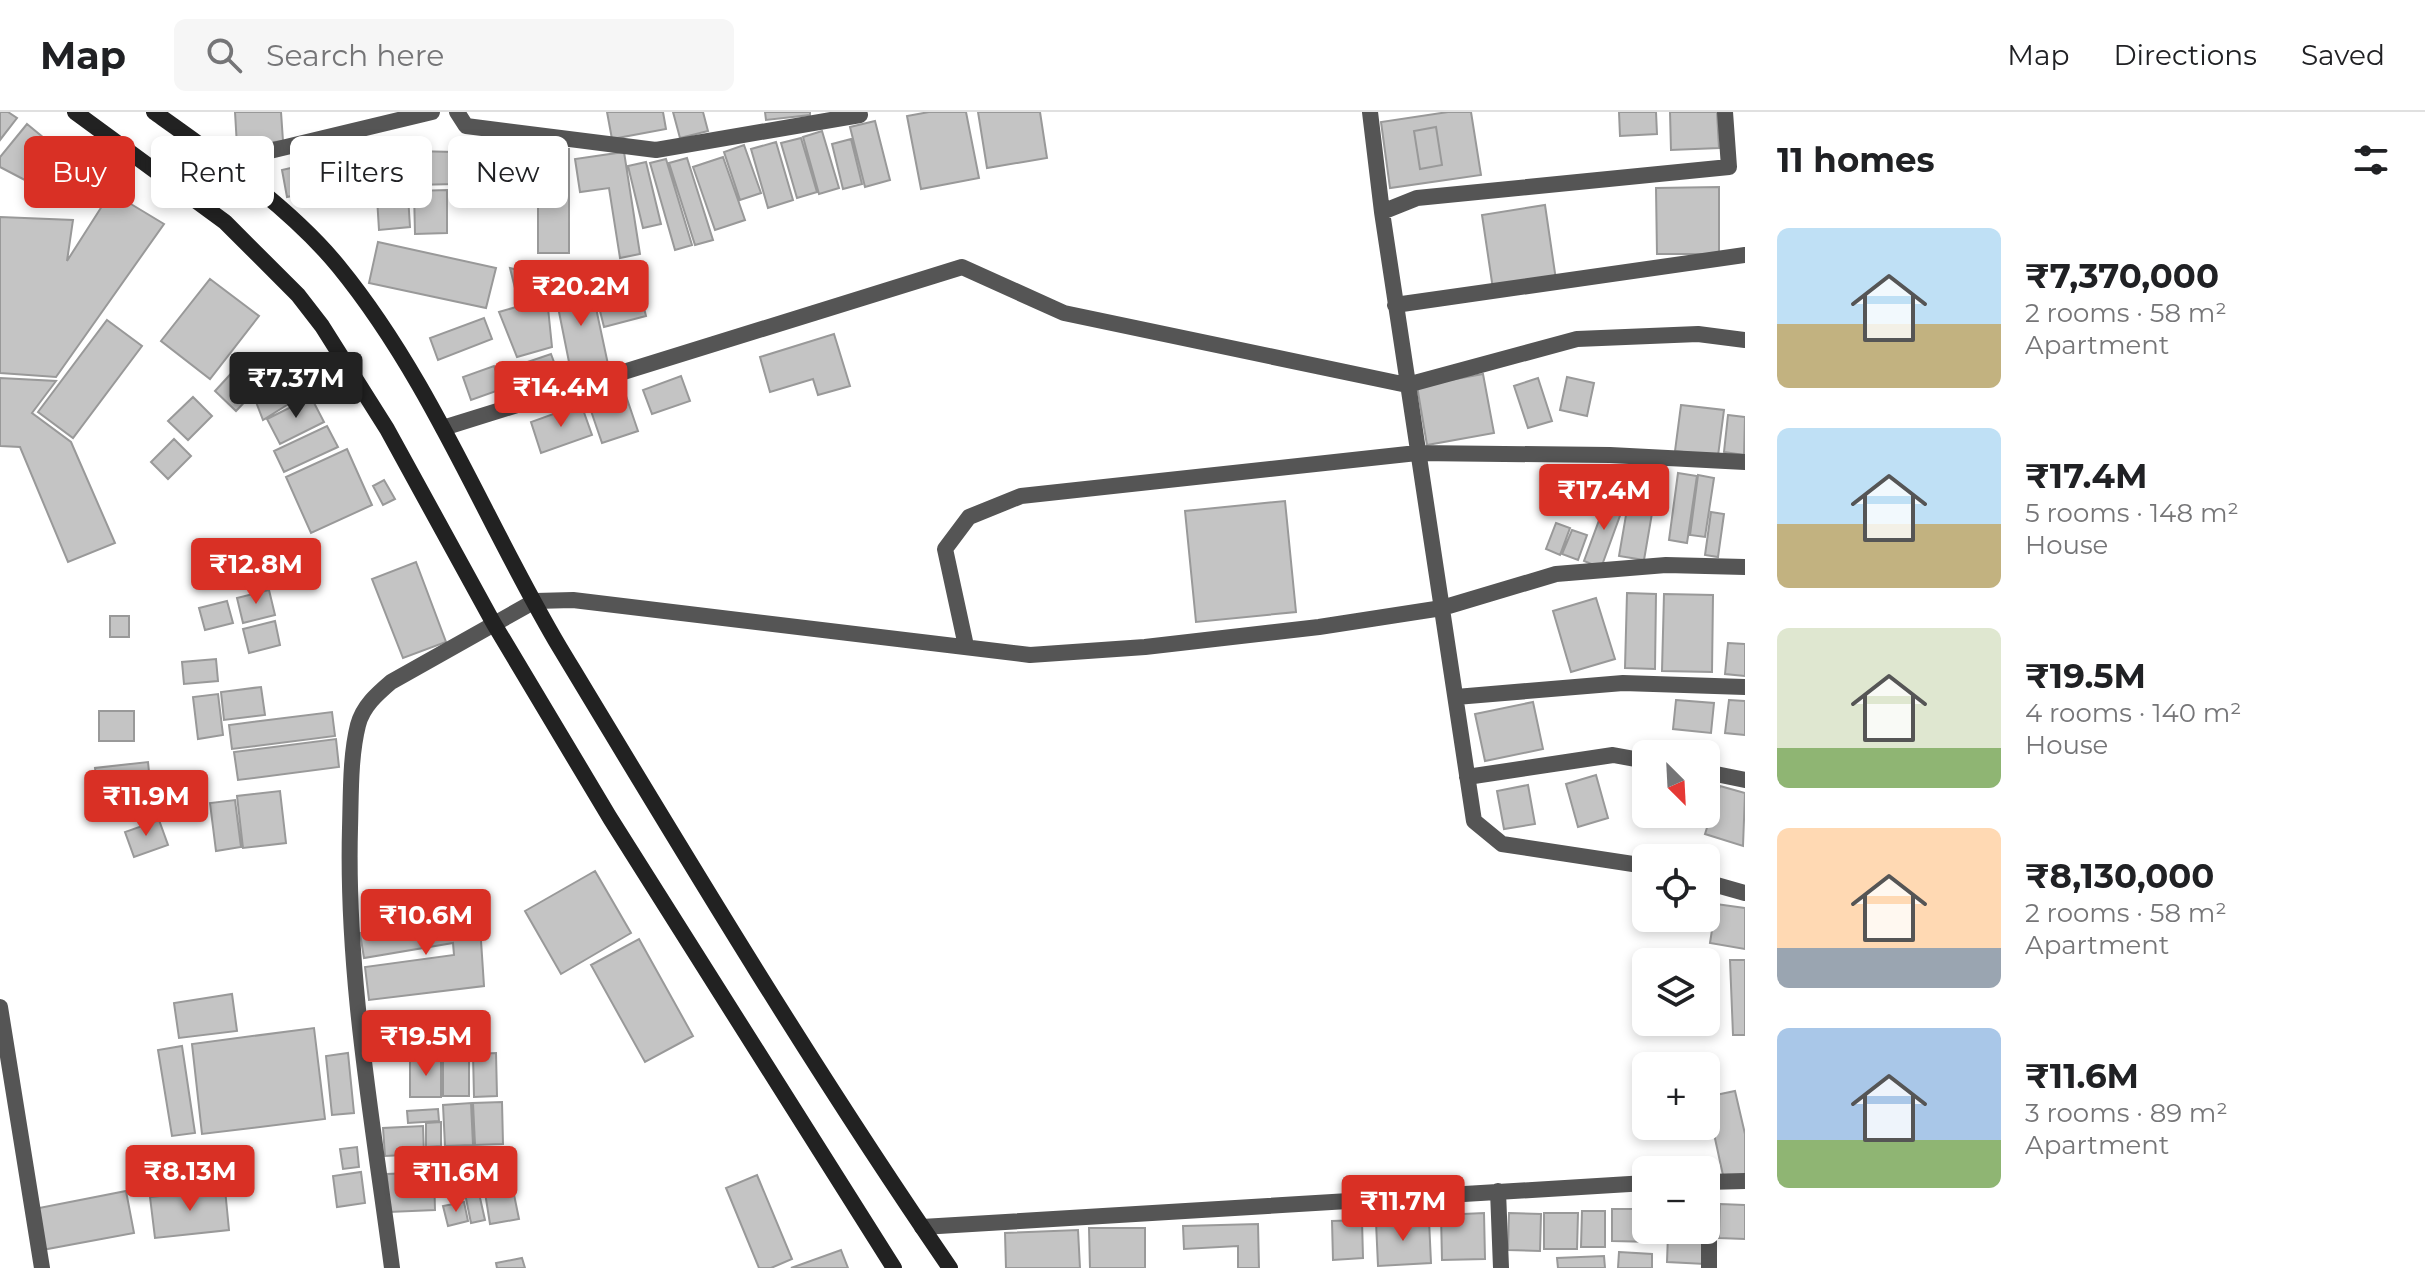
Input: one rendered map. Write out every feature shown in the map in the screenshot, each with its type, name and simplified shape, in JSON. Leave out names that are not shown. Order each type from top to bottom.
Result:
[{"type":"main road","points":[[75,112],[213,213],[298,295],[348,364],[494,624],[610,818],[894,1268]]},
{"type":"main road","points":[[154,112],[188,136]]},
{"type":"main road","points":[[274,203],[337,263],[365,300],[443,428],[535,601],[756,970],[950,1268]]},
{"type":"street","points":[[274,150],[432,112]]},
{"type":"street","points":[[457,112],[466,126],[656,150],[860,115]]},
{"type":"street","points":[[1370,112],[1395,305],[1474,821],[1502,844],[1632,864]]},
{"type":"street","points":[[1382,212],[1417,198],[1737,166],[1725,112]]},
{"type":"street","points":[[1395,305],[1745,255]]},
{"type":"street","points":[[443,428],[962,267],[1064,313],[1407,385],[1577,339],[1698,334],[1745,340]]},
{"type":"street","points":[[966,646],[945,549],[969,517],[1021,496],[1417,453],[1610,455],[1745,462]]},
{"type":"street","points":[[392,1268],[359,1019],[349,871],[351,790],[358,723],[371,699],[391,682],[535,601],[573,600],[1030,655],[1145,647],[1319,627],[1442,608],[1556,574],[1666,565],[1745,567]]},
{"type":"street","points":[[1456,697],[1623,683],[1745,687]]},
{"type":"street","points":[[1467,777],[1613,755],[1632,758]]},
{"type":"street","points":[[1720,775],[1745,780]]},
{"type":"street","points":[[1720,886],[1745,893]]},
{"type":"street","points":[[0,1007],[42,1268]]},
{"type":"street","points":[[1720,1182],[1745,1181]]},
{"type":"street","points":[[922,1227],[1632,1184]]},
{"type":"street","points":[[1498,1191],[1501,1268]]},
{"type":"street","points":[[1708,1244],[1709,1268]]},
{"type":"building","points":[[0,112],[8,112],[17,118],[0,140]]},
{"type":"building","points":[[235,112],[281,112],[283,141],[274,142],[274,136],[236,136]]},
{"type":"building","points":[[607,112],[663,112],[666,129],[612,139]]},
{"type":"building","points":[[673,112],[703,112],[708,131],[680,138]]},
{"type":"building","points":[[765,112],[810,112],[810,115],[766,120]]},
{"type":"building","points":[[929,112],[966,112],[979,178],[921,189],[907,116]]},
{"type":"building","points":[[978,112],[1040,112],[1047,158],[987,168]]},
{"type":"building","points":[[1448,112],[1471,112],[1481,175],[1390,188],[1381,122]]},
{"type":"building","points":[[1619,112],[1656,112],[1657,134],[1620,136]]},
{"type":"building","points":[[1670,112],[1717,112],[1719,148],[1671,150]]},
{"type":"building","points":[[875,121],[890,180],[865,187],[850,127]]},
{"type":"building","points":[[27,124],[42,136],[24,136],[24,180],[0,167],[0,157]]},
{"type":"building","points":[[1436,127],[1442,165],[1420,169],[1414,131]]},
{"type":"building","points":[[822,131],[839,188],[819,194],[803,137]]},
{"type":"building","points":[[801,138],[817,192],[797,198],[781,143]]},
{"type":"building","points":[[851,139],[862,184],[843,189],[832,144]]},
{"type":"building","points":[[776,142],[793,200],[768,208],[751,149]]},
{"type":"building","points":[[744,145],[761,193],[740,200],[724,152]]},
{"type":"building","points":[[569,149],[569,253],[538,253],[538,208],[568,208]]},
{"type":"building","points":[[432,151],[448,152],[448,184],[432,185]]},
{"type":"building","points":[[624,152],[640,254],[620,258],[609,188],[580,192],[575,159]]},
{"type":"building","points":[[723,157],[745,220],[715,230],[693,167]]},
{"type":"building","points":[[687,158],[713,240],[695,245],[669,163]]},
{"type":"building","points":[[666,159],[692,245],[675,250],[650,163]]},
{"type":"building","points":[[646,162],[661,224],[643,228],[628,166]]},
{"type":"building","points":[[290,168],[290,196],[287,197],[282,170]]},
{"type":"building","points":[[1719,187],[1719,254],[1657,254],[1656,188]]},
{"type":"building","points":[[432,190],[447,190],[447,233],[415,234],[414,208],[432,208]]},
{"type":"building","points":[[1545,205],[1556,280],[1493,289],[1482,215]]},
{"type":"building","points":[[135,206],[164,224],[56,377],[0,373],[0,217],[73,220],[67,261],[101,208]]},
{"type":"building","points":[[378,208],[409,208],[410,227],[379,230]]},
{"type":"building","points":[[378,242],[496,268],[486,308],[369,283]]},
{"type":"building","points":[[510,268],[546,277],[547,296],[519,304]]},
{"type":"building","points":[[210,279],[259,316],[210,379],[161,341]]},
{"type":"building","points":[[590,280],[609,369],[572,377],[554,287]]},
{"type":"building","points":[[637,280],[646,316],[604,327],[595,291]]},
{"type":"building","points":[[547,298],[552,347],[517,357],[499,312]]},
{"type":"building","points":[[484,318],[492,339],[438,360],[430,338]]},
{"type":"building","points":[[107,320],[142,346],[73,438],[38,412]]},
{"type":"building","points":[[834,334],[850,386],[818,395],[813,379],[770,392],[760,357]]},
{"type":"building","points":[[551,354],[558,373],[510,389],[504,370]]},
{"type":"building","points":[[288,363],[306,393],[263,420],[256,402]]},
{"type":"building","points":[[238,366],[260,386],[236,411],[215,391]]},
{"type":"building","points":[[494,366],[502,389],[471,400],[463,377]]},
{"type":"building","points":[[1483,374],[1494,433],[1427,445],[1417,386]]},
{"type":"building","points":[[681,376],[690,401],[652,414],[643,390]]},
{"type":"building","points":[[1567,377],[1594,383],[1587,416],[1560,410]]},
{"type":"building","points":[[0,378],[56,381],[32,413],[71,442],[115,543],[68,562],[20,447],[0,446]]},
{"type":"building","points":[[1538,378],[1552,421],[1528,428],[1514,386]]},
{"type":"building","points":[[626,396],[638,431],[602,443],[590,408]]},
{"type":"building","points":[[193,397],[212,416],[188,440],[168,421]]},
{"type":"building","points":[[311,397],[324,422],[280,444],[267,419]]},
{"type":"building","points":[[581,404],[592,435],[541,453],[531,422]]},
{"type":"building","points":[[1681,405],[1724,410],[1718,456],[1675,451]]},
{"type":"building","points":[[1728,415],[1745,417],[1744,455],[1724,452]]},
{"type":"building","points":[[327,426],[338,447],[284,472],[274,451]]},
{"type":"building","points":[[174,439],[191,456],[168,479],[151,462]]},
{"type":"building","points":[[347,449],[372,505],[311,533],[286,477]]},
{"type":"building","points":[[1678,473],[1697,476],[1687,543],[1669,540]]},
{"type":"building","points":[[1698,475],[1714,478],[1705,537],[1690,535]]},
{"type":"building","points":[[384,480],[395,499],[383,505],[373,486]]},
{"type":"building","points":[[1631,486],[1656,490],[1644,560],[1619,556]]},
{"type":"building","points":[[1608,496],[1625,502],[1601,568],[1584,561]]},
{"type":"building","points":[[1285,501],[1296,612],[1196,622],[1185,511]]},
{"type":"building","points":[[1711,512],[1724,514],[1718,557],[1705,555]]},
{"type":"building","points":[[1556,523],[1570,528],[1560,555],[1546,549]]},
{"type":"building","points":[[1572,530],[1587,535],[1578,560],[1562,554]]},
{"type":"building","points":[[416,562],[446,642],[403,658],[372,579]]},
{"type":"building","points":[[269,590],[275,615],[243,623],[237,598]]},
{"type":"building","points":[[1627,593],[1656,594],[1655,669],[1625,668]]},
{"type":"building","points":[[1664,594],[1713,595],[1712,672],[1662,671]]},
{"type":"building","points":[[1596,598],[1615,659],[1571,672],[1553,611]]},
{"type":"building","points":[[227,601],[233,623],[205,630],[199,608]]},
{"type":"building","points":[[110,616],[129,616],[129,637],[110,637]]},
{"type":"building","points":[[275,621],[280,645],[249,653],[243,629]]},
{"type":"building","points":[[1728,643],[1745,644],[1745,676],[1725,674]]},
{"type":"building","points":[[216,659],[218,681],[184,684],[182,662]]},
{"type":"building","points":[[261,687],[265,715],[224,720],[221,692]]},
{"type":"building","points":[[218,694],[223,735],[198,739],[193,697]]},
{"type":"building","points":[[1676,700],[1714,703],[1711,733],[1673,729]]},
{"type":"building","points":[[1729,700],[1745,701],[1745,735],[1725,733]]},
{"type":"building","points":[[1533,702],[1543,749],[1485,761],[1475,714]]},
{"type":"building","points":[[99,711],[134,711],[134,741],[99,741]]},
{"type":"building","points":[[332,712],[335,736],[232,749],[229,725]]},
{"type":"building","points":[[336,739],[339,767],[238,780],[234,752]]},
{"type":"building","points":[[148,762],[153,811],[101,817],[95,768]]},
{"type":"building","points":[[1596,775],[1608,818],[1578,827],[1566,784]]},
{"type":"building","points":[[1528,785],[1535,824],[1504,829],[1497,791]]},
{"type":"building","points":[[1720,786],[1745,793],[1743,846],[1705,834],[1707,828],[1720,828]]},
{"type":"building","points":[[280,791],[286,843],[243,848],[237,796]]},
{"type":"building","points":[[235,800],[241,847],[216,851],[210,803]]},
{"type":"building","points":[[159,820],[168,845],[134,857],[125,832]]},
{"type":"building","points":[[595,871],[631,933],[561,974],[525,911]]},
{"type":"building","points":[[1720,905],[1745,908],[1745,949],[1710,943],[1712,932],[1720,932]]},
{"type":"building","points":[[479,910],[484,986],[369,1000],[365,967],[454,955],[453,943],[364,958],[360,933]]},
{"type":"building","points":[[639,939],[693,1036],[645,1062],[591,965]]},
{"type":"building","points":[[1730,960],[1745,960],[1745,1035],[1733,1035]]},
{"type":"building","points":[[232,994],[237,1031],[179,1038],[174,1003]]},
{"type":"building","points":[[314,1028],[325,1119],[202,1134],[192,1044]]},
{"type":"building","points":[[388,1038],[433,1039],[432,1056],[387,1054]]},
{"type":"building","points":[[182,1046],[195,1133],[172,1136],[158,1050]]},
{"type":"building","points":[[348,1053],[354,1113],[332,1115],[326,1056]]},
{"type":"building","points":[[496,1053],[497,1096],[474,1097],[473,1054]]},
{"type":"building","points":[[469,1058],[469,1096],[443,1096],[443,1059]]},
{"type":"building","points":[[410,1060],[441,1060],[441,1097],[410,1097]]},
{"type":"building","points":[[1735,1091],[1745,1134],[1745,1175],[1724,1180],[1715,1140],[1720,1140],[1720,1094]]},
{"type":"building","points":[[502,1102],[503,1144],[475,1145],[473,1103]]},
{"type":"building","points":[[471,1103],[473,1145],[445,1146],[443,1105]]},
{"type":"building","points":[[438,1109],[439,1121],[408,1123],[407,1111]]},
{"type":"building","points":[[441,1122],[441,1146],[426,1147],[426,1123]]},
{"type":"building","points":[[423,1126],[424,1154],[385,1156],[383,1128]]},
{"type":"building","points":[[357,1147],[359,1167],[343,1169],[340,1149]]},
{"type":"building","points":[[474,1171],[485,1220],[471,1223],[461,1174]]},
{"type":"building","points":[[361,1172],[365,1203],[337,1207],[333,1176]]},
{"type":"building","points":[[434,1172],[435,1210],[389,1212],[387,1174]]},
{"type":"building","points":[[510,1175],[519,1219],[490,1224],[483,1180]]},
{"type":"building","points":[[757,1175],[792,1259],[771,1268],[759,1268],[726,1188]]},
{"type":"building","points":[[225,1189],[229,1230],[155,1238],[150,1197]]},
{"type":"building","points":[[126,1191],[134,1233],[42,1250],[34,1209]]},
{"type":"building","points":[[464,1202],[468,1221],[448,1226],[443,1206]]},
{"type":"building","points":[[1720,1204],[1745,1205],[1745,1239],[1720,1238]]},
{"type":"building","points":[[1612,1209],[1632,1209],[1632,1241],[1612,1241]]},
{"type":"building","points":[[1582,1211],[1605,1211],[1605,1247],[1581,1247]]},
{"type":"building","points":[[1484,1213],[1485,1259],[1442,1260],[1441,1215]]},
{"type":"building","points":[[1509,1213],[1541,1214],[1540,1251],[1508,1250]]},
{"type":"building","points":[[1544,1213],[1578,1213],[1577,1249],[1544,1249]]},
{"type":"building","points":[[1362,1220],[1363,1258],[1333,1260],[1332,1221]]},
{"type":"building","points":[[1429,1220],[1431,1263],[1378,1266],[1376,1222]]},
{"type":"building","points":[[1258,1224],[1259,1268],[1238,1268],[1238,1246],[1184,1249],[1183,1226]]},
{"type":"building","points":[[1089,1228],[1145,1228],[1145,1268],[1090,1268]]},
{"type":"building","points":[[1078,1230],[1080,1268],[1006,1268],[1005,1233]]},
{"type":"building","points":[[1668,1244],[1706,1244],[1705,1264],[1667,1262]]},
{"type":"building","points":[[841,1250],[848,1268],[791,1268]]},
{"type":"building","points":[[1619,1252],[1652,1254],[1652,1268],[1618,1268]]},
{"type":"building","points":[[1604,1256],[1605,1268],[1558,1268],[1557,1258]]},
{"type":"building","points":[[522,1258],[525,1268],[497,1268],[496,1263]]}]
